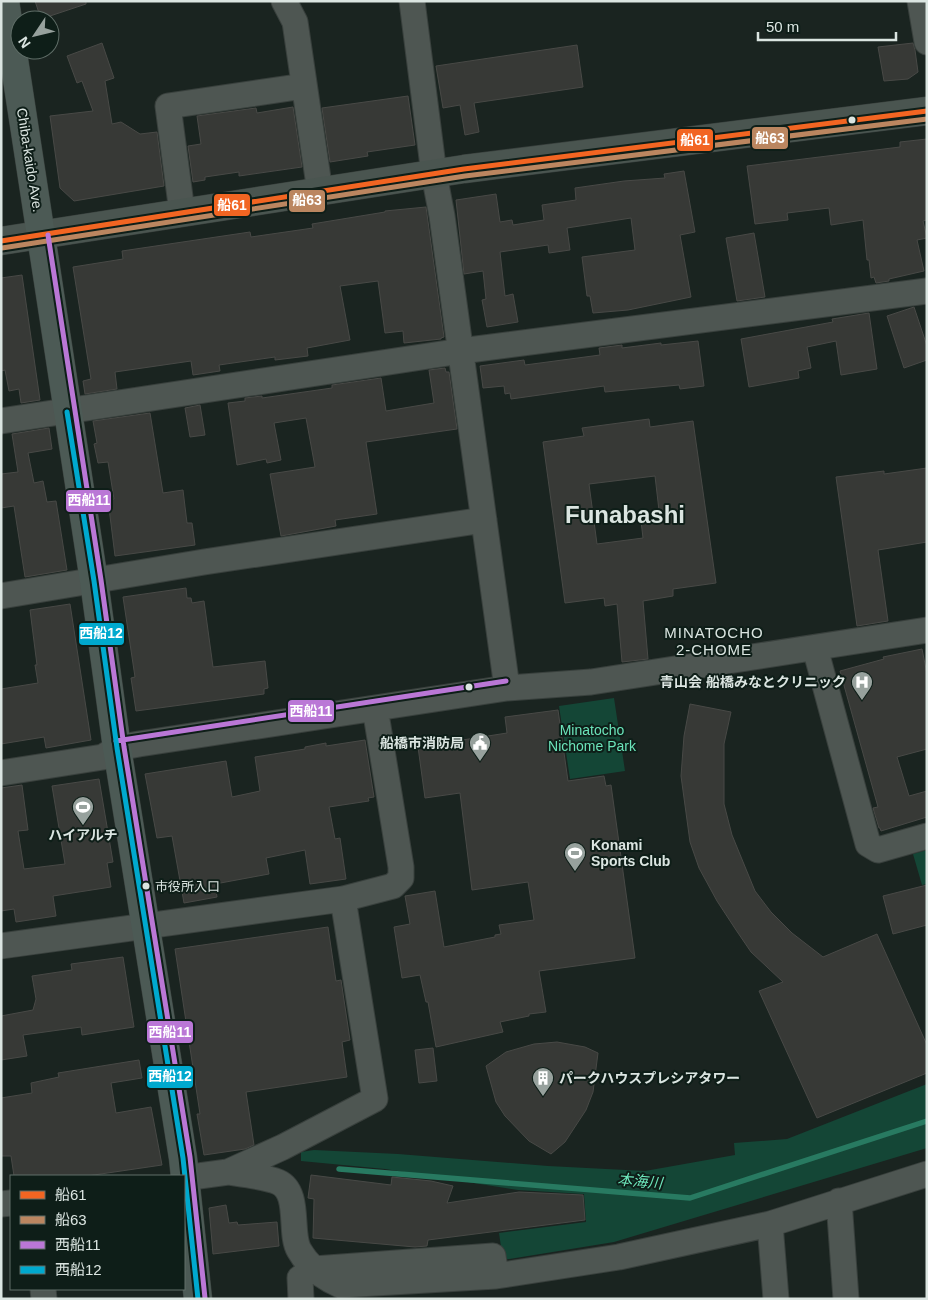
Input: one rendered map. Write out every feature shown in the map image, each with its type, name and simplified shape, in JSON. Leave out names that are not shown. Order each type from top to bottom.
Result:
[{"type":"highway","name":"Chiba-kaido Ave.","points":[[5,1],[94,581],[117,748],[185,1175]]},
{"type":"highway","name":"Chiba-kaido Ave.","points":[[185,1178],[198,1299]]},
{"type":"main road","points":[[1,241],[434,174],[927,111]]},
{"type":"street","points":[[284,1],[295,22],[320,192]]},
{"type":"street","points":[[412,1],[434,174],[442,216],[507,688]]},
{"type":"street","points":[[920,1],[927,42]]},
{"type":"street","points":[[182,212],[168,106],[304,86]]},
{"type":"street","points":[[1,421],[461,351],[927,291]]},
{"type":"street","points":[[1,596],[204,562],[484,520]]},
{"type":"street","points":[[1,773],[103,757],[117,748],[375,708],[507,688],[591,682],[927,630]]},
{"type":"street","points":[[816,648],[868,844],[878,850],[927,836]]},
{"type":"street","points":[[1,946],[343,899],[393,886],[401,878],[401,867],[375,708]]},
{"type":"street","points":[[185,1178],[228,1172],[283,1147],[375,1099],[343,899]]},
{"type":"street","points":[[228,1172],[278,1182],[286,1187],[290,1196],[298,1249],[314,1269]]},
{"type":"street","points":[[301,1299],[300,1278],[314,1269],[493,1256],[496,1276],[619,1257],[770,1224],[927,1174]]},
{"type":"street","points":[[839,1201],[846,1299]]},
{"type":"street","points":[[770,1224],[776,1299]]},
{"type":"green space","name":"Minatocho Nichome Park","points":[[614,698],[625,771],[570,779],[559,706]]},
{"type":"green space","points":[[927,850],[927,884],[922,885],[913,854]]},
{"type":"green space","points":[[927,1084],[927,1148],[614,1242],[503,1260],[499,1233],[586,1222],[584,1194],[518,1190],[385,1169],[301,1161],[301,1152],[314,1150],[645,1171],[735,1155],[734,1143],[787,1139]]},
{"type":"building","points":[[35,1],[86,1],[86,4],[60,13],[60,10],[38,10]]},
{"type":"building","points":[[102,43],[114,78],[105,81],[112,124],[121,122],[140,134],[157,132],[164,186],[74,201],[60,188],[50,116],[93,111],[82,81],[77,83],[67,56]]},
{"type":"building","points":[[913,43],[918,72],[908,79],[884,81],[878,47]]},
{"type":"building","points":[[577,45],[583,87],[474,103],[479,132],[465,135],[460,105],[443,108],[436,66]]},
{"type":"building","points":[[408,96],[415,145],[367,152],[368,156],[330,162],[322,108]]},
{"type":"building","points":[[293,107],[302,167],[239,176],[239,172],[205,177],[205,180],[193,182],[188,146],[201,144],[197,116],[256,108],[257,113]]},
{"type":"building","points":[[927,139],[927,220],[923,221],[927,238],[917,240],[924,271],[876,283],[874,277],[871,278],[869,260],[867,260],[863,220],[831,225],[829,208],[787,213],[788,220],[755,224],[747,166],[900,147],[900,142]]},
{"type":"building","points":[[684,171],[695,232],[680,235],[691,297],[628,310],[593,313],[590,296],[587,296],[582,257],[635,250],[631,218],[567,228],[570,250],[549,253],[548,245],[500,252],[505,296],[513,294],[518,322],[487,327],[482,300],[486,299],[483,271],[464,274],[456,200],[496,194],[500,222],[512,220],[513,225],[544,220],[542,205],[576,200],[575,188],[624,181],[665,178],[664,174]]},
{"type":"building","points":[[426,207],[444,337],[441,339],[404,343],[403,331],[385,333],[378,281],[340,286],[350,340],[307,348],[308,356],[275,360],[275,357],[219,365],[220,371],[193,375],[191,361],[115,372],[117,389],[85,394],[83,381],[91,379],[73,267],[123,259],[122,251],[250,232],[251,237],[313,228],[312,224],[385,211]]},
{"type":"building","points":[[754,233],[765,297],[737,301],[726,238]]},
{"type":"building","points":[[22,275],[40,400],[21,403],[19,389],[9,391],[5,370],[1,371],[1,278]]},
{"type":"building","points":[[914,307],[927,346],[927,360],[904,368],[887,316]]},
{"type":"building","points":[[869,313],[877,369],[841,375],[836,341],[807,347],[811,368],[798,371],[799,378],[749,387],[741,339],[833,322],[832,319]]},
{"type":"building","points":[[698,341],[704,386],[680,389],[679,385],[605,392],[604,386],[511,399],[510,393],[505,394],[504,386],[483,388],[480,366],[524,360],[525,365],[600,355],[599,348],[622,345],[622,348]]},
{"type":"building","points":[[445,368],[446,372],[449,372],[457,429],[366,442],[377,514],[335,520],[336,526],[281,536],[270,474],[315,467],[306,418],[274,423],[281,460],[267,463],[266,459],[237,465],[228,403],[245,401],[245,398],[262,396],[262,398],[332,388],[332,385],[381,378],[386,411],[434,403],[429,370]]},
{"type":"building","points":[[200,405],[205,435],[190,437],[185,408]]},
{"type":"building","points":[[150,413],[163,493],[183,490],[187,523],[192,523],[195,545],[115,556],[108,500],[114,499],[108,462],[98,463],[94,444],[97,443],[93,421]]},
{"type":"building","points":[[649,419],[650,427],[693,421],[716,583],[673,589],[673,596],[643,601],[648,659],[622,662],[617,604],[605,606],[604,598],[565,603],[543,442],[584,436],[582,428]],"holes":[[[655,476],[660,519],[641,521],[643,538],[597,544],[589,484]]]},
{"type":"building","points":[[49,428],[52,449],[28,453],[34,483],[43,481],[47,502],[56,501],[67,570],[25,577],[14,506],[1,508],[1,474],[18,472],[12,434]]},
{"type":"building","points":[[927,468],[927,542],[878,550],[888,621],[857,626],[836,477],[884,471],[884,474]]},
{"type":"building","points":[[186,588],[187,598],[191,598],[192,603],[204,601],[213,667],[265,661],[268,688],[264,689],[264,694],[136,711],[131,678],[135,677],[123,597]]},
{"type":"building","points":[[70,604],[91,740],[46,748],[44,737],[1,744],[1,689],[38,683],[30,610]]},
{"type":"building","points":[[922,649],[927,674],[927,749],[897,757],[909,796],[927,791],[927,817],[881,831],[873,808],[878,807],[840,671],[884,659],[883,657]]},
{"type":"building","points":[[690,704],[731,712],[724,744],[724,804],[732,835],[755,891],[771,912],[792,933],[823,957],[877,934],[927,1045],[927,1073],[817,1118],[759,991],[783,982],[751,952],[736,930],[699,868],[690,842],[681,776],[684,736]]},
{"type":"building","points":[[558,710],[568,781],[604,776],[606,786],[611,785],[635,958],[539,971],[546,1012],[529,1014],[529,1016],[500,1022],[503,1032],[436,1047],[428,1002],[426,1002],[420,975],[402,978],[394,927],[410,924],[405,896],[435,891],[444,947],[495,937],[495,935],[501,934],[499,925],[534,920],[528,882],[472,890],[460,793],[425,798],[418,747],[507,733],[505,717]]},
{"type":"building","points":[[365,740],[374,797],[368,798],[369,801],[329,807],[335,839],[340,838],[346,879],[310,884],[305,850],[266,858],[269,874],[215,884],[217,897],[184,903],[172,836],[157,838],[145,774],[226,761],[232,797],[260,791],[255,757],[305,749],[305,747],[326,743],[326,746]]},
{"type":"building","points":[[99,779],[113,862],[107,863],[111,887],[53,896],[56,916],[16,922],[14,909],[1,911],[1,788],[22,785],[28,830],[18,831],[24,869],[65,864],[52,786]]},
{"type":"building","points":[[927,885],[927,925],[893,934],[883,896]]},
{"type":"building","points":[[328,927],[336,981],[341,980],[350,1040],[342,1042],[347,1077],[246,1092],[254,1145],[245,1149],[204,1155],[197,1114],[200,1114],[175,949]]},
{"type":"building","points":[[123,957],[134,1027],[82,1035],[81,1027],[23,1035],[27,1056],[1,1060],[1,1016],[33,1010],[36,999],[32,976],[72,970],[71,964]]},
{"type":"building","name":"パークハウスプレシアタワー","points":[[557,1042],[585,1047],[598,1053],[593,1092],[586,1110],[565,1142],[551,1154],[529,1141],[505,1116],[496,1102],[486,1066],[506,1052],[534,1044]]},
{"type":"building","points":[[433,1048],[437,1081],[419,1083],[415,1050]]},
{"type":"building","points":[[139,1060],[142,1078],[111,1083],[116,1113],[151,1107],[162,1165],[94,1175],[14,1175],[11,1156],[1,1156],[1,1098],[32,1093],[31,1083],[59,1077],[58,1073]]},
{"type":"building","points":[[311,1175],[391,1185],[392,1177],[431,1181],[453,1186],[447,1203],[519,1192],[583,1195],[585,1220],[428,1240],[427,1246],[415,1247],[313,1238],[314,1199],[308,1198]]},
{"type":"building","points":[[226,1205],[229,1223],[237,1222],[238,1225],[277,1222],[279,1246],[213,1254],[209,1208]]},
{"type":"waterway","name":"本海川","points":[[339,1169],[690,1198],[927,1121]]},
{"type":"transit line","name":"船61","points":[[1,241],[464,169],[927,111]]},
{"type":"transit line","name":"船63","points":[[2,248],[465,176],[927,119]]},
{"type":"transit line","name":"西船11","points":[[48,235],[101,580],[124,747],[190,1157],[205,1298]]},
{"type":"transit line","name":"西船12","points":[[67,412],[94,581],[117,748],[185,1175]]},
{"type":"transit line","name":"西船11","points":[[116,741],[506,681]]},
{"type":"transit line","name":"西船12","points":[[185,1177],[198,1299]]},
{"type":"place","name":"青山会 船橋みなとクリニック","points":[[862,701]]},
{"type":"place","name":"船橋市消防局","points":[[480,762]]},
{"type":"place","name":"ハイアルチ","points":[[83,826]]},
{"type":"place","name":"Konami Sports Club","points":[[575,872]]},
{"type":"place","name":"市役所入口","points":[[146,886]]},
{"type":"place","name":"パークハウスプレシアタワー","points":[[543,1097]]},
{"type":"district","name":"Funabashi","points":[[625,514]]},
{"type":"district","name":"MINATOCHO 2-CHOME","points":[[714,640]]}]
